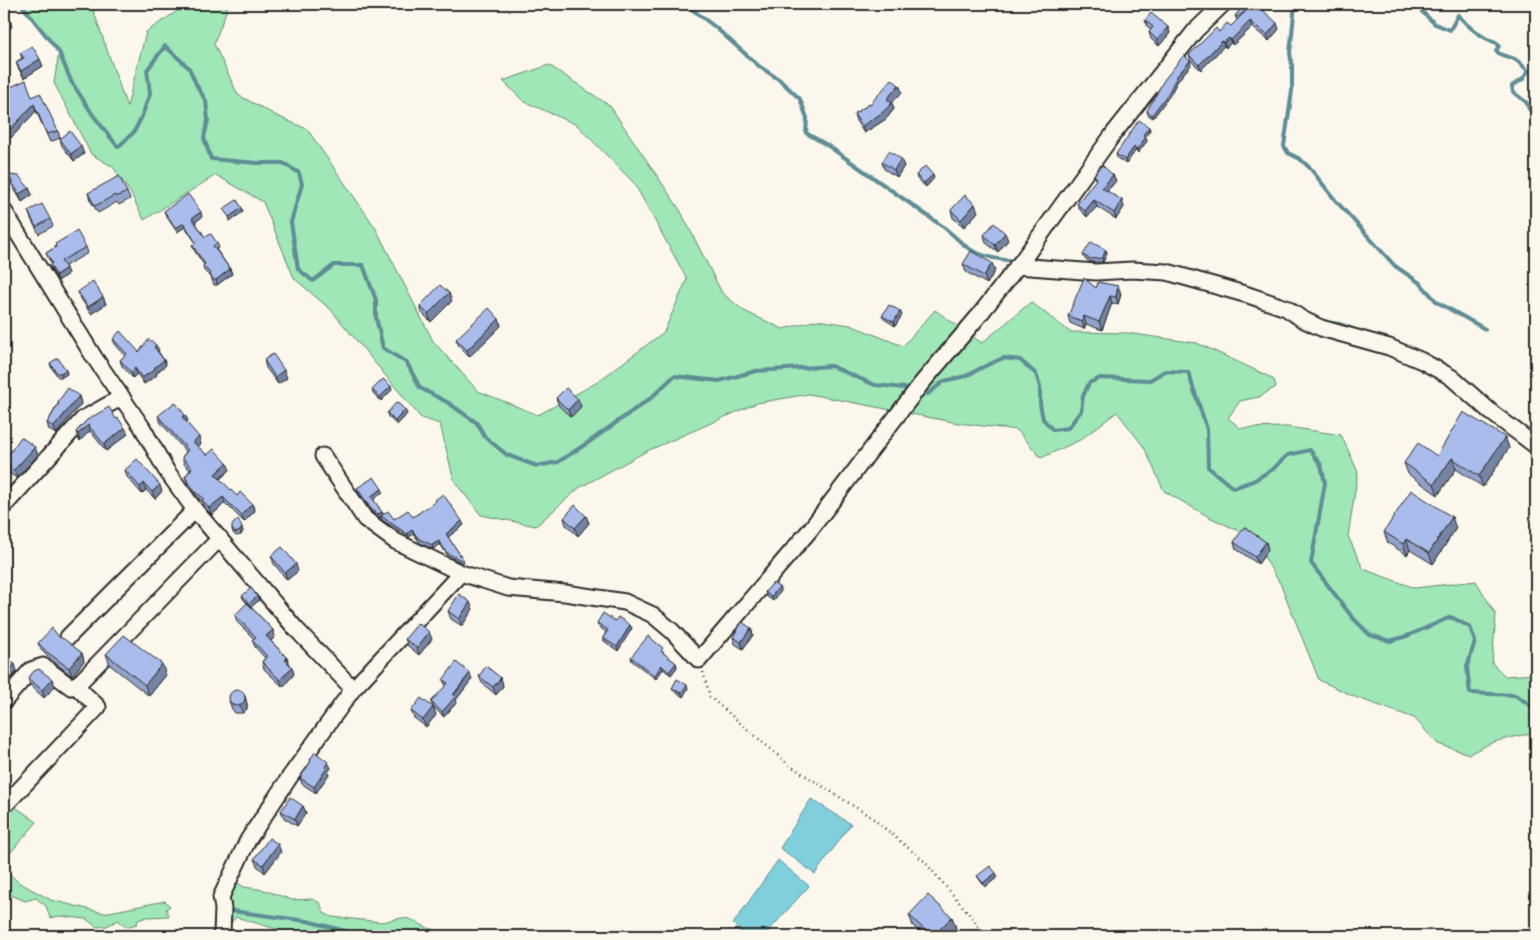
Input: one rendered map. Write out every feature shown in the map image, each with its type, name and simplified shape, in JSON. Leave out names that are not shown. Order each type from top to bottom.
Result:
[{"type":"street","points":[[323,456],[365,519],[395,541],[461,573],[508,588],[565,593],[625,602],[653,615],[672,631],[699,660],[795,549],[921,384],[1018,266],[1114,133],[1195,31],[1223,4]]},
{"type":"street","points":[[4,212],[84,340],[142,427],[166,470],[195,510],[296,629],[353,689]]},
{"type":"street","points":[[1018,266],[1096,272],[1132,270],[1166,272],[1248,295],[1286,308],[1302,319],[1321,328],[1389,347],[1422,361],[1451,377],[1492,413],[1536,446]]},
{"type":"street","points":[[4,506],[83,419],[122,397]]},
{"type":"street","points":[[68,637],[195,510]]},
{"type":"street","points":[[4,701],[30,670],[43,666],[71,687],[80,682],[220,538]]},
{"type":"street","points":[[220,936],[222,933],[223,909],[221,897],[248,840],[289,778],[353,689],[461,573]]},
{"type":"street","points":[[6,804],[98,707],[79,690],[80,682]]},
{"type":"path","points":[[699,660],[710,697],[789,765],[871,817],[924,861],[971,916],[985,936]]},
{"type":"green space","points":[[21,4],[91,4],[127,107],[146,32],[188,4],[223,4],[228,6],[214,44],[238,95],[277,116],[307,129],[375,227],[433,341],[478,391],[538,415],[596,383],[664,332],[687,279],[634,183],[577,125],[523,101],[503,81],[549,65],[610,106],[680,210],[722,293],[744,311],[783,329],[817,320],[850,325],[903,346],[935,310],[982,343],[1031,302],[1070,332],[1127,333],[1197,343],[1266,375],[1274,380],[1276,387],[1259,397],[1240,401],[1228,418],[1240,428],[1288,427],[1341,435],[1358,472],[1348,536],[1363,569],[1415,588],[1476,581],[1496,615],[1492,663],[1505,676],[1536,674],[1536,732],[1493,742],[1469,754],[1438,744],[1414,718],[1355,697],[1319,680],[1281,585],[1252,537],[1209,517],[1164,491],[1144,447],[1117,412],[1080,440],[1041,458],[1017,430],[958,423],[809,394],[757,403],[645,452],[579,488],[536,526],[481,515],[454,481],[440,424],[421,418],[331,310],[294,278],[263,202],[216,175],[144,220],[130,192],[113,167],[91,154],[54,83],[59,52]]},
{"type":"green space","points":[[4,799],[37,822],[4,860]]},
{"type":"green space","points":[[4,868],[18,882],[51,900],[104,913],[165,901],[170,906],[166,909],[169,916],[147,917],[138,920],[137,924],[126,927],[118,920],[107,926],[97,927],[86,919],[59,916],[50,918],[46,906],[36,898],[25,901],[4,892]]},
{"type":"green space","points":[[229,878],[244,887],[264,890],[292,900],[312,899],[320,903],[324,913],[332,917],[382,922],[401,918],[410,919],[428,928],[458,936],[299,936],[236,917],[222,933]]},
{"type":"water","points":[[811,799],[851,824],[815,874],[780,848]]},
{"type":"water","points":[[778,860],[809,886],[764,936],[745,936],[733,924]]},
{"type":"building","points":[[1245,4],[1256,4],[1277,23],[1267,35],[1250,21],[1231,40],[1229,38],[1224,42],[1222,41],[1199,65],[1189,55],[1216,28],[1219,32],[1227,23],[1231,26],[1246,11],[1237,17],[1235,16]]},
{"type":"building","points":[[4,10],[10,19],[4,23]]},
{"type":"building","points":[[1151,13],[1168,27],[1157,40],[1149,32],[1153,27],[1145,20]]},
{"type":"building","points":[[32,46],[40,59],[21,71],[16,62],[24,58],[20,53]]},
{"type":"building","points":[[1184,55],[1190,61],[1177,76],[1169,92],[1152,115],[1147,111],[1164,80]]},
{"type":"building","points":[[892,79],[899,85],[887,99],[892,103],[883,112],[862,126],[854,114],[871,103]]},
{"type":"building","points":[[26,80],[32,97],[40,93],[58,131],[47,134],[34,104],[8,132],[4,129],[4,87],[6,89]]},
{"type":"building","points":[[1139,120],[1149,127],[1143,135],[1146,137],[1137,149],[1134,147],[1125,160],[1116,154]]},
{"type":"building","points":[[70,131],[81,146],[71,154],[60,139]]},
{"type":"building","points":[[889,151],[901,159],[894,170],[882,162]]},
{"type":"building","points":[[1102,165],[1113,175],[1102,188],[1122,200],[1114,213],[1094,200],[1085,211],[1077,204],[1097,178],[1094,175]]},
{"type":"building","points":[[925,166],[933,175],[924,183],[916,175]]},
{"type":"building","points":[[8,175],[19,176],[29,188],[19,194]]},
{"type":"building","points":[[119,176],[127,192],[116,197],[115,195],[95,206],[88,193]]},
{"type":"building","points":[[188,194],[201,212],[192,218],[205,237],[211,234],[217,243],[213,246],[230,269],[216,280],[213,280],[203,266],[205,264],[192,245],[196,243],[184,223],[176,228],[164,211]]},
{"type":"building","points":[[965,195],[975,204],[961,220],[951,210]]},
{"type":"building","points":[[237,200],[242,208],[229,217],[223,209]]},
{"type":"building","points":[[42,204],[50,219],[36,227],[28,211]]},
{"type":"building","points":[[994,223],[1005,233],[995,245],[984,235]]},
{"type":"building","points":[[77,231],[86,247],[61,261],[66,268],[56,275],[46,253],[56,247],[55,244]]},
{"type":"building","points":[[1091,242],[1106,250],[1102,258],[1090,259],[1083,255]]},
{"type":"building","points":[[971,251],[992,263],[984,276],[963,264]]},
{"type":"building","points":[[1084,278],[1096,288],[1098,282],[1118,286],[1116,297],[1110,296],[1099,322],[1084,316],[1082,321],[1068,316]]},
{"type":"building","points":[[93,281],[103,297],[88,307],[78,292]]},
{"type":"building","points":[[440,285],[449,293],[428,314],[420,306]]},
{"type":"building","points":[[889,305],[900,311],[894,322],[882,316]]},
{"type":"building","points":[[489,308],[499,319],[467,350],[456,339]]},
{"type":"building","points":[[120,331],[139,352],[149,339],[156,345],[154,347],[164,360],[142,378],[135,368],[131,372],[120,360],[127,354],[113,339]]},
{"type":"building","points":[[273,354],[284,370],[275,377],[264,360]]},
{"type":"building","points":[[58,358],[66,370],[60,373],[57,373],[50,363]]},
{"type":"building","points":[[383,379],[391,386],[380,397],[372,390]]},
{"type":"building","points":[[68,388],[79,396],[54,427],[47,423]]},
{"type":"building","points":[[566,388],[578,399],[568,410],[556,398]]},
{"type":"building","points":[[175,402],[185,415],[182,417],[199,437],[193,442],[207,455],[214,449],[227,463],[215,474],[237,496],[240,492],[252,504],[241,515],[223,497],[209,508],[202,500],[204,498],[196,493],[185,477],[192,468],[182,457],[188,450],[158,416]]},
{"type":"building","points":[[397,402],[405,410],[395,421],[387,413]]},
{"type":"building","points":[[109,407],[116,419],[118,418],[125,428],[104,444],[88,425],[78,434],[76,432],[87,420]]},
{"type":"building","points":[[1463,412],[1505,437],[1479,476],[1452,458],[1434,484],[1404,463],[1418,443],[1437,456]]},
{"type":"building","points":[[21,437],[35,447],[14,470],[4,464],[4,461]]},
{"type":"building","points":[[137,459],[160,485],[152,492],[144,483],[140,487],[125,470]]},
{"type":"building","points":[[374,477],[382,489],[371,496],[382,512],[378,514],[371,509],[357,488]]},
{"type":"building","points":[[1411,490],[1452,517],[1429,553],[1406,539],[1403,544],[1384,532]]},
{"type":"building","points":[[443,494],[462,521],[446,534],[463,559],[461,560],[447,553],[439,541],[432,545],[419,539],[412,530],[407,534],[381,516],[388,511],[394,519],[408,510],[413,517]]},
{"type":"building","points":[[575,505],[586,516],[575,528],[564,518]]},
{"type":"building","points":[[238,519],[242,527],[240,531],[235,533],[232,525]]},
{"type":"building","points":[[1244,527],[1266,542],[1255,557],[1234,542]]},
{"type":"building","points":[[282,547],[296,564],[285,573],[271,556]]},
{"type":"building","points":[[773,583],[779,587],[771,597],[765,592]]},
{"type":"building","points":[[251,588],[257,596],[249,604],[242,596]]},
{"type":"building","points":[[459,594],[470,602],[459,619],[448,611]]},
{"type":"building","points":[[247,603],[273,630],[266,636],[287,658],[285,660],[292,667],[280,680],[262,662],[267,656],[252,640],[256,637],[235,615]]},
{"type":"building","points":[[603,613],[615,621],[618,617],[630,625],[617,647],[603,638],[608,630],[597,623]]},
{"type":"building","points":[[742,622],[751,628],[741,642],[733,637]]},
{"type":"building","points":[[418,623],[429,632],[417,648],[405,639]]},
{"type":"building","points":[[52,628],[59,637],[82,653],[69,668],[38,643]]},
{"type":"building","points":[[124,635],[162,664],[145,685],[106,654]]},
{"type":"building","points":[[648,636],[663,648],[661,651],[676,663],[669,672],[661,665],[655,676],[631,657]]},
{"type":"building","points":[[4,658],[15,664],[4,677]]},
{"type":"building","points":[[456,662],[470,673],[453,695],[455,697],[442,712],[431,702],[448,683],[443,680]]},
{"type":"building","points":[[486,666],[501,678],[493,687],[479,676]]},
{"type":"building","points":[[39,669],[52,679],[42,690],[28,678],[34,671]]},
{"type":"building","points":[[677,679],[687,685],[681,693],[672,688]]},
{"type":"building","points":[[237,690],[243,692],[245,698],[243,704],[237,706],[231,704],[229,698],[231,692]]},
{"type":"building","points":[[421,698],[433,707],[423,720],[411,711]]},
{"type":"building","points":[[315,752],[328,762],[325,767],[327,768],[314,787],[300,778]]},
{"type":"building","points":[[290,797],[303,806],[295,819],[281,811]]},
{"type":"building","points":[[269,838],[278,844],[263,865],[254,859]]},
{"type":"building","points":[[990,866],[996,873],[983,883],[977,876]]},
{"type":"building","points":[[928,895],[952,917],[933,936],[909,915]]},
{"type":"waterway","points":[[21,4],[59,52],[71,81],[93,115],[118,147],[134,132],[142,116],[150,93],[147,70],[165,46],[189,68],[206,101],[208,120],[204,138],[211,159],[283,163],[299,173],[302,184],[291,222],[298,269],[313,281],[334,265],[363,265],[376,300],[376,317],[383,348],[407,363],[420,388],[447,402],[477,423],[485,437],[507,455],[537,466],[558,462],[652,397],[674,376],[719,381],[756,371],[831,366],[875,385],[905,388]]},
{"type":"waterway","points":[[685,4],[715,27],[760,67],[780,80],[800,99],[807,118],[806,133],[827,145],[942,226],[968,248],[988,257],[1017,261]]},
{"type":"waterway","points":[[1295,4],[1290,53],[1292,91],[1284,146],[1288,153],[1300,159],[1310,168],[1336,201],[1395,266],[1420,283],[1437,302],[1485,329]]},
{"type":"waterway","points":[[1414,4],[1435,24],[1450,30],[1458,15],[1476,32],[1497,43],[1499,46],[1496,51],[1498,53],[1520,63],[1528,71],[1523,79],[1512,86],[1513,92],[1526,102],[1529,109],[1536,116]]},
{"type":"waterway","points":[[1330,323],[1340,324],[1361,332]]},
{"type":"waterway","points":[[928,394],[944,381],[966,376],[1003,358],[1020,360],[1036,374],[1040,387],[1040,404],[1043,419],[1053,430],[1068,428],[1081,411],[1083,396],[1089,383],[1100,378],[1150,380],[1165,371],[1188,372],[1207,429],[1208,467],[1233,488],[1253,481],[1273,469],[1288,455],[1310,450],[1321,465],[1325,483],[1311,563],[1352,617],[1370,635],[1390,641],[1407,636],[1451,617],[1470,627],[1475,641],[1467,667],[1470,693],[1515,695],[1536,709]]},
{"type":"waterway","points":[[232,911],[307,921],[357,934],[402,936]]}]
